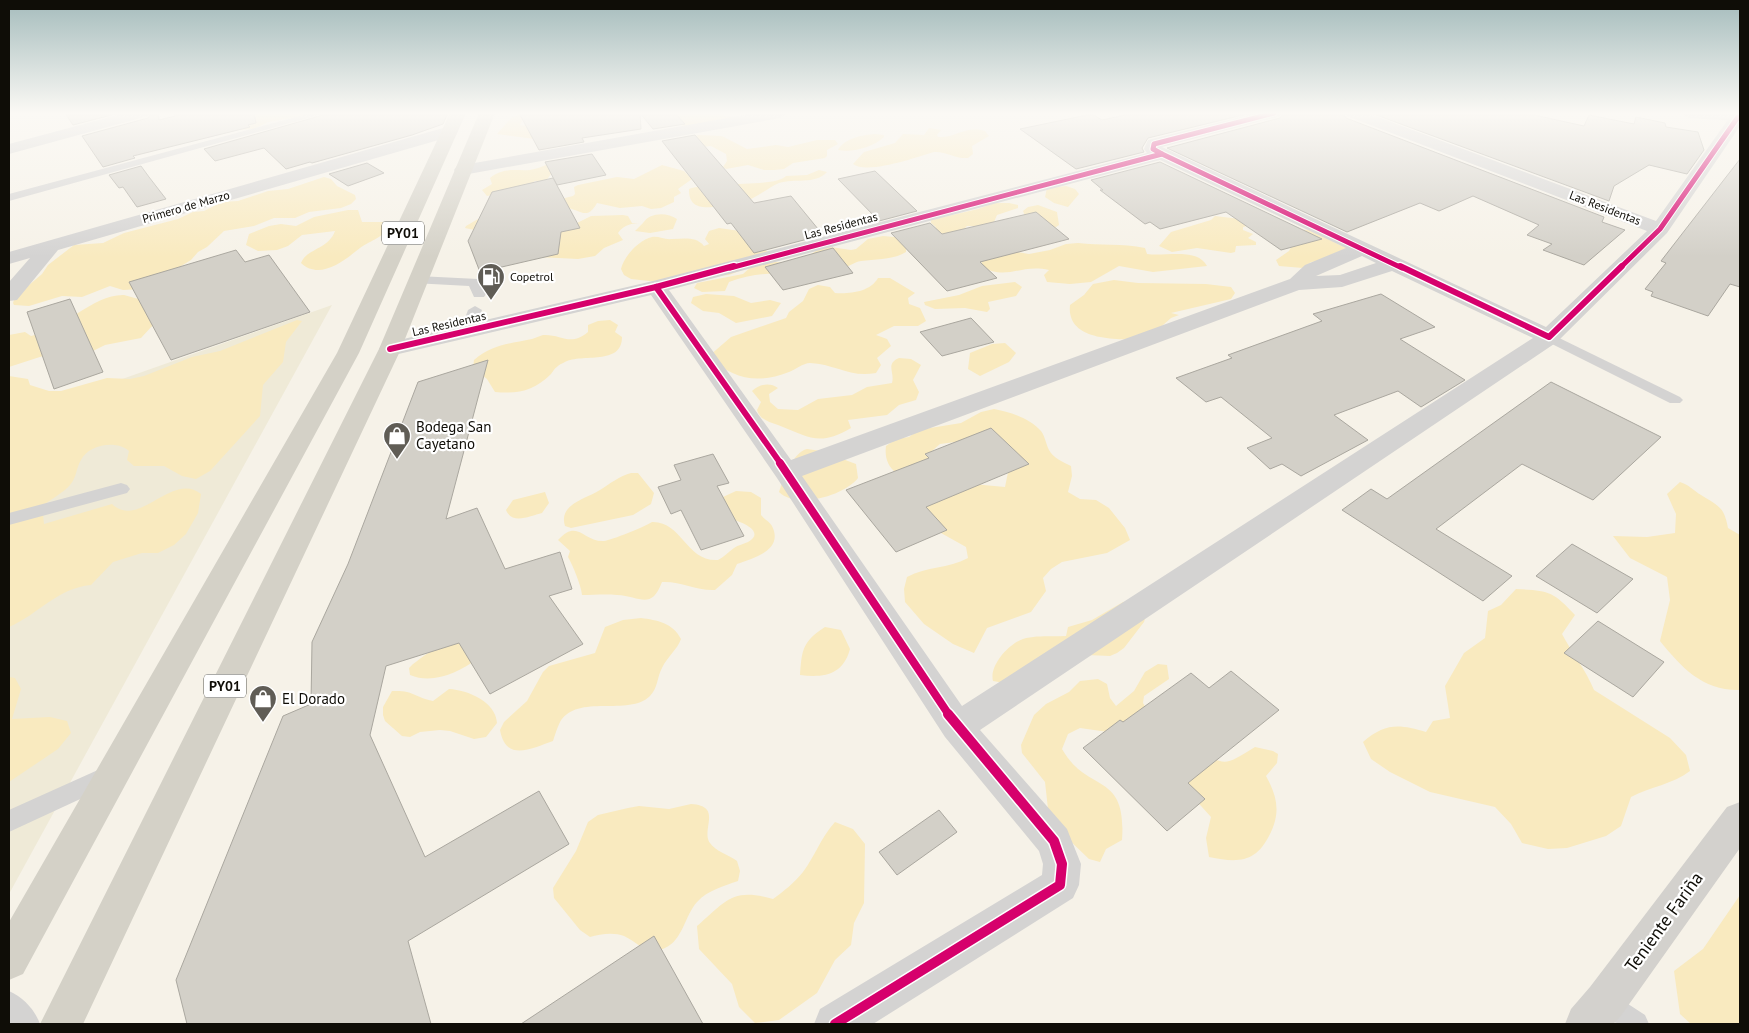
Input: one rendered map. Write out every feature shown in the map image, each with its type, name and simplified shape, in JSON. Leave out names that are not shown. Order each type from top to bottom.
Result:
[{"type":"highway","name":"PY01","points":[[9,960],[348,353],[436,161]]},
{"type":"highway","name":"PY01","points":[[61,1024],[390,349],[467,161]]},
{"type":"highway","points":[[348,353],[390,349]]},
{"type":"street","name":"Primero de Marzo","points":[[9,258],[345,161]]},
{"type":"street","points":[[463,170],[512,161]]},
{"type":"street","name":"Las Residentas","points":[[390,349],[656,287],[1135,161]]},
{"type":"street","points":[[1177,161],[1549,337]]},
{"type":"street","name":"Las Residentas","points":[[1481,161],[1660,229]]},
{"type":"street","points":[[957,727],[1549,337],[1660,229],[1708,161]]},
{"type":"street","points":[[9,296],[52,245]]},
{"type":"street","points":[[1296,284],[1312,269],[1364,248]]},
{"type":"street","points":[[786,472],[1296,284],[1342,281],[1395,263]]},
{"type":"street","points":[[656,287],[786,472],[957,727],[1054,841],[1062,864],[1060,885],[834,1024]]},
{"type":"street","name":"Teniente Fariña","points":[[1596,1013],[1740,819]]},
{"type":"lane","points":[[9,198],[144,161]]},
{"type":"lane","points":[[418,280],[473,282],[478,288],[479,294]]},
{"type":"lane","points":[[467,331],[475,310]]},
{"type":"lane","points":[[1549,337],[1675,400]]},
{"type":"lane","points":[[9,519],[121,488]]},
{"type":"lane","points":[[9,821],[114,772]]},
{"type":"lane","points":[[9,1004],[27,1024]]},
{"type":"lane","points":[[1596,1013],[1636,1024]]},
{"type":"shaded area","points":[[727,161],[804,161],[793,163],[784,169],[774,170],[764,170],[748,165],[726,169],[723,167]]},
{"type":"shaded area","points":[[856,161],[904,161],[869,167],[860,167],[853,164]]},
{"type":"shaded area","points":[[546,165],[550,166],[553,171],[546,181],[535,181],[526,187],[487,196],[482,190],[492,184],[490,178],[500,172],[530,170]]},
{"type":"shaded area","points":[[662,165],[684,171],[692,179],[678,189],[681,193],[674,197],[674,202],[661,208],[651,209],[642,206],[620,208],[597,203],[593,209],[586,213],[564,208],[484,232],[465,228],[478,219],[573,196],[575,194],[574,187],[578,185],[617,177],[634,179]]},
{"type":"shaded area","points":[[819,170],[827,172],[810,180],[779,183],[751,199],[734,203],[705,207],[693,203],[690,197],[689,189],[698,187],[769,182],[786,176],[807,175]]},
{"type":"shaded area","points":[[324,177],[331,179],[337,186],[355,195],[356,199],[351,204],[341,208],[309,212],[295,218],[274,218],[254,226],[224,231],[191,260],[143,289],[123,290],[110,286],[82,297],[62,296],[29,306],[14,305],[13,303],[15,297],[42,274],[48,265],[74,245],[103,243],[124,233],[178,219],[193,212],[204,211],[222,202],[238,201],[268,191],[288,189]]},
{"type":"shaded area","points":[[1066,186],[1075,189],[1079,194],[1068,207],[1054,203],[1045,197],[1047,188]]},
{"type":"shaded area","points":[[994,203],[1009,203],[1018,205],[1018,208],[997,215],[994,222],[987,226],[967,226],[960,233],[958,241],[933,232],[936,227],[931,223],[931,220],[978,209]]},
{"type":"shaded area","points":[[1038,205],[1057,212],[1059,225],[1053,229],[1028,223],[1023,211],[1028,207]]},
{"type":"shaded area","points":[[348,210],[358,210],[362,222],[388,222],[390,224],[381,236],[332,267],[316,270],[308,268],[301,263],[308,254],[328,242],[335,231],[302,235],[288,246],[277,250],[258,251],[246,245],[249,234],[269,226],[281,224],[296,226],[314,217]]},
{"type":"shaded area","points":[[664,214],[677,219],[673,229],[650,233],[635,231],[646,219],[654,215]]},
{"type":"shaded area","points":[[591,216],[628,216],[632,223],[643,223],[632,224],[623,228],[618,233],[623,240],[604,248],[595,256],[578,259],[538,257],[505,242],[577,223]]},
{"type":"shaded area","points":[[1215,216],[1240,219],[1251,225],[1243,227],[1243,230],[1253,234],[1248,238],[1256,242],[1256,245],[1236,246],[1235,252],[1231,253],[1197,248],[1172,252],[1159,246],[1171,232],[1211,220]]},
{"type":"shaded area","points":[[719,228],[740,231],[775,257],[729,275],[658,282],[631,279],[624,275],[621,269],[629,254],[642,241],[652,237],[689,239],[697,241],[704,246],[709,244],[705,239],[709,231]]},
{"type":"shaded area","points":[[1300,230],[1314,231],[1337,244],[1351,248],[1327,260],[1311,262],[1303,268],[1279,266],[1276,260],[1289,251]]},
{"type":"shaded area","points":[[883,236],[906,238],[906,252],[890,258],[858,262],[840,269],[756,275],[729,282],[725,291],[702,292],[694,288],[697,283],[743,274],[752,266],[775,262],[798,263],[823,246],[851,250],[856,249],[868,239]]},
{"type":"shaded area","points":[[1066,244],[1136,246],[1145,248],[1147,254],[1154,255],[1188,255],[1202,260],[1207,266],[1153,272],[1119,266],[1091,282],[1070,284],[1047,282],[1044,275],[1049,270],[1039,268],[999,272],[981,266],[982,261],[1017,252],[1029,254],[1050,250]]},
{"type":"shaded area","points":[[878,278],[890,278],[915,293],[908,298],[909,304],[920,308],[926,321],[918,326],[894,326],[876,335],[887,339],[891,346],[877,358],[881,365],[876,373],[858,374],[810,363],[778,376],[756,379],[746,378],[727,370],[709,356],[731,337],[786,318],[789,312],[803,301],[809,289],[818,285],[830,287],[835,293],[847,293],[865,289]]},
{"type":"shaded area","points":[[1114,280],[1138,283],[1206,284],[1231,287],[1235,293],[1231,299],[1171,313],[1179,315],[1171,318],[1146,340],[1110,339],[1086,333],[1077,326],[1071,317],[1070,305],[1084,295],[1093,284]]},
{"type":"shaded area","points":[[1015,282],[1022,287],[1016,296],[988,302],[990,309],[987,312],[965,308],[935,309],[925,305],[924,302],[959,295],[982,286]]},
{"type":"shaded area","points":[[706,294],[734,296],[751,303],[770,300],[781,303],[772,316],[736,323],[719,313],[703,311],[691,303],[693,297]]},
{"type":"shaded area","points":[[124,295],[142,300],[153,325],[141,338],[105,345],[87,354],[46,355],[9,367],[9,335],[25,332],[31,336],[43,332],[101,300],[112,296]]},
{"type":"shaded area","points":[[332,305],[9,894],[9,419]]},
{"type":"shaded area","points":[[297,320],[302,321],[286,342],[283,362],[263,385],[260,416],[210,471],[196,479],[182,476],[164,466],[134,466],[127,460],[129,451],[118,446],[103,445],[90,450],[85,455],[79,463],[70,485],[42,506],[44,524],[112,504],[122,510],[133,510],[167,494],[190,489],[201,494],[198,513],[186,534],[174,545],[158,553],[142,553],[113,562],[91,585],[79,587],[58,596],[20,622],[9,627],[9,376],[28,379],[30,385],[49,391],[61,391],[107,378],[130,379],[144,376],[192,357],[220,351]]},
{"type":"shaded area","points":[[610,320],[618,325],[615,332],[622,337],[620,346],[615,352],[600,357],[572,360],[560,364],[545,380],[532,388],[518,392],[495,392],[487,379],[473,368],[474,360],[495,348],[543,335],[576,339],[588,332],[588,325],[598,321]]},
{"type":"shaded area","points":[[1005,343],[1016,353],[1009,362],[980,376],[968,369],[970,353],[992,344]]},
{"type":"shaded area","points":[[899,358],[911,359],[921,365],[913,380],[919,392],[916,400],[899,405],[887,415],[848,420],[851,428],[840,434],[822,439],[806,436],[765,420],[757,410],[761,402],[752,391],[761,385],[768,384],[778,388],[769,394],[770,402],[778,409],[798,410],[818,399],[852,395],[867,387],[892,383],[891,366]]},
{"type":"shaded area","points":[[994,409],[1007,412],[1026,419],[1036,426],[1042,433],[1051,453],[1058,460],[1071,466],[1072,476],[1068,492],[1080,499],[1096,500],[1109,508],[1125,528],[1130,540],[1107,553],[1062,562],[1051,569],[1043,578],[1046,591],[1031,612],[987,628],[974,653],[953,644],[924,624],[905,602],[904,589],[907,577],[968,558],[966,547],[941,533],[922,516],[916,487],[890,466],[887,461],[886,446],[896,439],[909,437],[918,430],[961,423],[981,412]],"holes":[[[955,442],[1000,446],[1012,453],[1005,487],[962,483],[949,478],[932,451],[940,444]]]},
{"type":"shaded area","points":[[807,449],[821,451],[856,464],[858,478],[843,490],[832,495],[808,500],[797,500],[787,497],[779,492],[783,480],[793,460],[802,451]]},
{"type":"shaded area","points":[[631,473],[638,473],[654,493],[651,504],[633,515],[571,528],[565,526],[564,519],[569,507],[618,478]]},
{"type":"shaded area","points":[[1680,482],[1716,504],[1724,515],[1728,528],[1740,535],[1740,690],[1715,687],[1694,676],[1685,669],[1660,641],[1670,600],[1667,577],[1630,558],[1613,536],[1647,537],[1675,533],[1676,514],[1667,494]]},
{"type":"shaded area","points":[[736,491],[751,492],[761,498],[761,515],[772,526],[775,534],[774,541],[771,547],[759,556],[737,564],[732,575],[715,590],[662,582],[654,596],[644,600],[613,595],[582,595],[568,557],[570,551],[558,540],[565,534],[576,531],[591,538],[604,541],[652,522],[662,523],[678,534],[698,555],[707,559],[718,560],[753,538],[753,530],[750,527],[731,519],[723,497]]},
{"type":"shaded area","points":[[545,492],[549,503],[542,513],[517,518],[509,515],[506,510],[513,500]]},
{"type":"shaded area","points":[[1516,589],[1549,593],[1561,601],[1575,615],[1562,634],[1594,690],[1670,738],[1686,755],[1690,771],[1676,779],[1631,797],[1621,826],[1606,836],[1567,848],[1548,849],[1522,843],[1511,824],[1495,807],[1430,792],[1390,772],[1371,759],[1363,742],[1385,728],[1400,727],[1426,732],[1433,721],[1450,718],[1445,686],[1464,653],[1485,638],[1488,611],[1501,605]]},
{"type":"shaded area","points":[[1131,601],[1146,615],[1144,622],[1124,648],[1117,653],[1110,656],[1064,654],[1010,684],[993,681],[997,662],[1017,642],[1033,637],[1066,636],[1068,627],[1092,620],[1123,602]]},
{"type":"shaded area","points":[[641,618],[664,623],[674,629],[681,639],[660,671],[655,690],[650,696],[641,702],[629,705],[578,709],[568,713],[560,722],[553,741],[529,749],[514,750],[508,747],[503,740],[500,730],[504,722],[527,701],[543,672],[549,666],[595,653],[605,627],[623,620]]},
{"type":"shaded area","points":[[825,627],[841,630],[850,649],[847,658],[843,664],[831,673],[817,676],[800,675],[805,647],[817,632]]},
{"type":"shaded area","points":[[454,638],[477,659],[454,672],[437,678],[419,678],[410,675],[409,668],[412,665]]},
{"type":"shaded area","points":[[1158,664],[1167,665],[1169,679],[1144,696],[1143,703],[1148,711],[1108,732],[1080,728],[1068,734],[1062,749],[1072,763],[1083,773],[1112,793],[1118,803],[1122,818],[1122,840],[1106,849],[1100,862],[1089,859],[1063,834],[1048,809],[1045,782],[1022,753],[1021,745],[1034,715],[1046,704],[1069,692],[1080,681],[1098,679],[1107,684],[1110,698],[1116,706],[1134,691],[1145,672]]},
{"type":"shaded area","points":[[9,677],[15,678],[21,689],[12,719],[50,717],[67,721],[71,733],[58,749],[9,782]]},
{"type":"shaded area","points":[[449,689],[480,698],[492,709],[497,723],[486,737],[474,739],[450,731],[440,730],[420,732],[410,737],[402,736],[385,721],[383,707],[392,691],[410,693],[433,701]]},
{"type":"shaded area","points":[[1255,747],[1278,754],[1277,763],[1266,776],[1273,790],[1276,804],[1276,818],[1270,834],[1259,851],[1245,859],[1229,860],[1209,857],[1206,838],[1211,817],[1192,796],[1185,773],[1194,750],[1213,759],[1225,762],[1237,758]]},
{"type":"shaded area","points":[[691,804],[706,809],[709,814],[708,837],[710,843],[719,851],[737,861],[740,871],[738,881],[716,889],[701,898],[693,907],[676,939],[665,948],[659,950],[653,951],[643,948],[624,936],[607,934],[590,937],[580,930],[554,898],[553,888],[576,851],[588,822],[598,815],[639,806],[669,809]]},
{"type":"shaded area","points":[[835,822],[853,829],[865,844],[864,903],[854,923],[851,945],[835,960],[817,993],[779,1020],[755,1023],[739,1007],[732,984],[699,949],[697,926],[730,899],[748,895],[773,899],[777,896],[803,872]]},
{"type":"shaded area","points":[[1740,895],[1740,1024],[1691,1024],[1680,1014],[1674,971],[1703,949]]},
{"type":"building","points":[[99,161],[124,161],[103,167]]},
{"type":"building","points":[[278,161],[318,161],[310,162],[286,169]]},
{"type":"building","points":[[597,161],[606,175],[557,185],[545,162]]},
{"type":"building","points":[[678,161],[718,161],[754,203],[791,196],[823,235],[754,253],[731,223],[727,224]]},
{"type":"building","points":[[1065,161],[1107,161],[1076,169]]},
{"type":"building","points":[[1195,161],[1459,161],[1604,217],[1602,222],[1625,230],[1584,265],[1543,250],[1552,244],[1527,235],[1539,225],[1473,196],[1439,211],[1420,203],[1347,232]]},
{"type":"building","points":[[1501,161],[1696,161],[1687,174],[1649,165],[1614,186],[1609,201]]},
{"type":"building","points":[[1740,161],[1740,287],[1730,284],[1708,316],[1651,296],[1653,292],[1645,289],[1666,263],[1661,261]]},
{"type":"building","points":[[1160,162],[1322,239],[1281,250],[1226,212],[1160,229],[1150,222],[1145,224],[1100,190],[1103,190],[1091,180]]},
{"type":"building","points":[[367,163],[384,173],[348,186],[329,174]]},
{"type":"building","points":[[141,166],[166,199],[137,207],[123,187],[119,188],[109,175]]},
{"type":"building","points":[[875,171],[917,211],[879,221],[838,179]]},
{"type":"building","points":[[553,178],[580,228],[561,232],[558,254],[480,272],[468,241],[492,192]]},
{"type":"building","points":[[1036,212],[1069,239],[980,262],[997,278],[947,291],[891,233],[930,223],[942,234]]},
{"type":"building","points":[[833,248],[853,273],[783,290],[765,267]]},
{"type":"building","points":[[236,250],[245,262],[269,255],[310,312],[171,360],[129,282]]},
{"type":"building","points":[[1381,294],[1435,327],[1400,339],[1465,380],[1421,407],[1398,391],[1334,415],[1368,440],[1301,476],[1282,464],[1270,469],[1247,448],[1272,438],[1221,397],[1206,402],[1176,378],[1232,358],[1228,355],[1322,321],[1313,314]]},
{"type":"building","points":[[70,299],[103,372],[54,389],[27,312]]},
{"type":"building","points":[[971,318],[994,342],[942,356],[920,332]]},
{"type":"building","points":[[488,360],[446,519],[477,508],[505,569],[560,552],[572,589],[549,596],[583,644],[490,694],[459,643],[386,666],[370,735],[425,857],[539,791],[569,844],[408,941],[431,1024],[187,1024],[176,980],[283,716],[311,704],[312,642],[348,564],[418,382]]},
{"type":"building","points":[[1551,382],[1661,437],[1593,500],[1522,464],[1436,529],[1512,576],[1483,601],[1342,510],[1371,489],[1387,499]]},
{"type":"building","points":[[991,428],[1029,464],[926,507],[947,530],[896,552],[846,490],[929,458],[925,454]]},
{"type":"building","points":[[713,454],[729,483],[717,486],[744,536],[701,550],[681,510],[671,514],[658,487],[681,480],[674,465]]},
{"type":"building","points":[[1572,544],[1633,579],[1597,613],[1536,576]]},
{"type":"building","points":[[1598,621],[1664,662],[1633,697],[1564,653]]},
{"type":"building","points":[[1231,671],[1279,710],[1188,783],[1205,799],[1167,831],[1083,748],[1120,720],[1123,722],[1191,673],[1209,688]]},
{"type":"building","points":[[939,810],[957,832],[897,875],[879,852]]},
{"type":"building","points":[[654,936],[703,1024],[521,1024]]},
{"type":"cycle path","points":[[390,349],[656,287],[1135,161]]},
{"type":"cycle path","points":[[1177,161],[1549,337],[1660,229],[1707,161]]},
{"type":"cycle path","points":[[656,287],[786,472],[957,727],[1054,841],[1062,864],[1060,885],[835,1024]]},
{"type":"place","name":"Copetrol","points":[[491,301]]},
{"type":"place","name":"Bodega San Cayetano","points":[[397,460]]},
{"type":"place","name":"El Dorado","points":[[263,723]]}]
